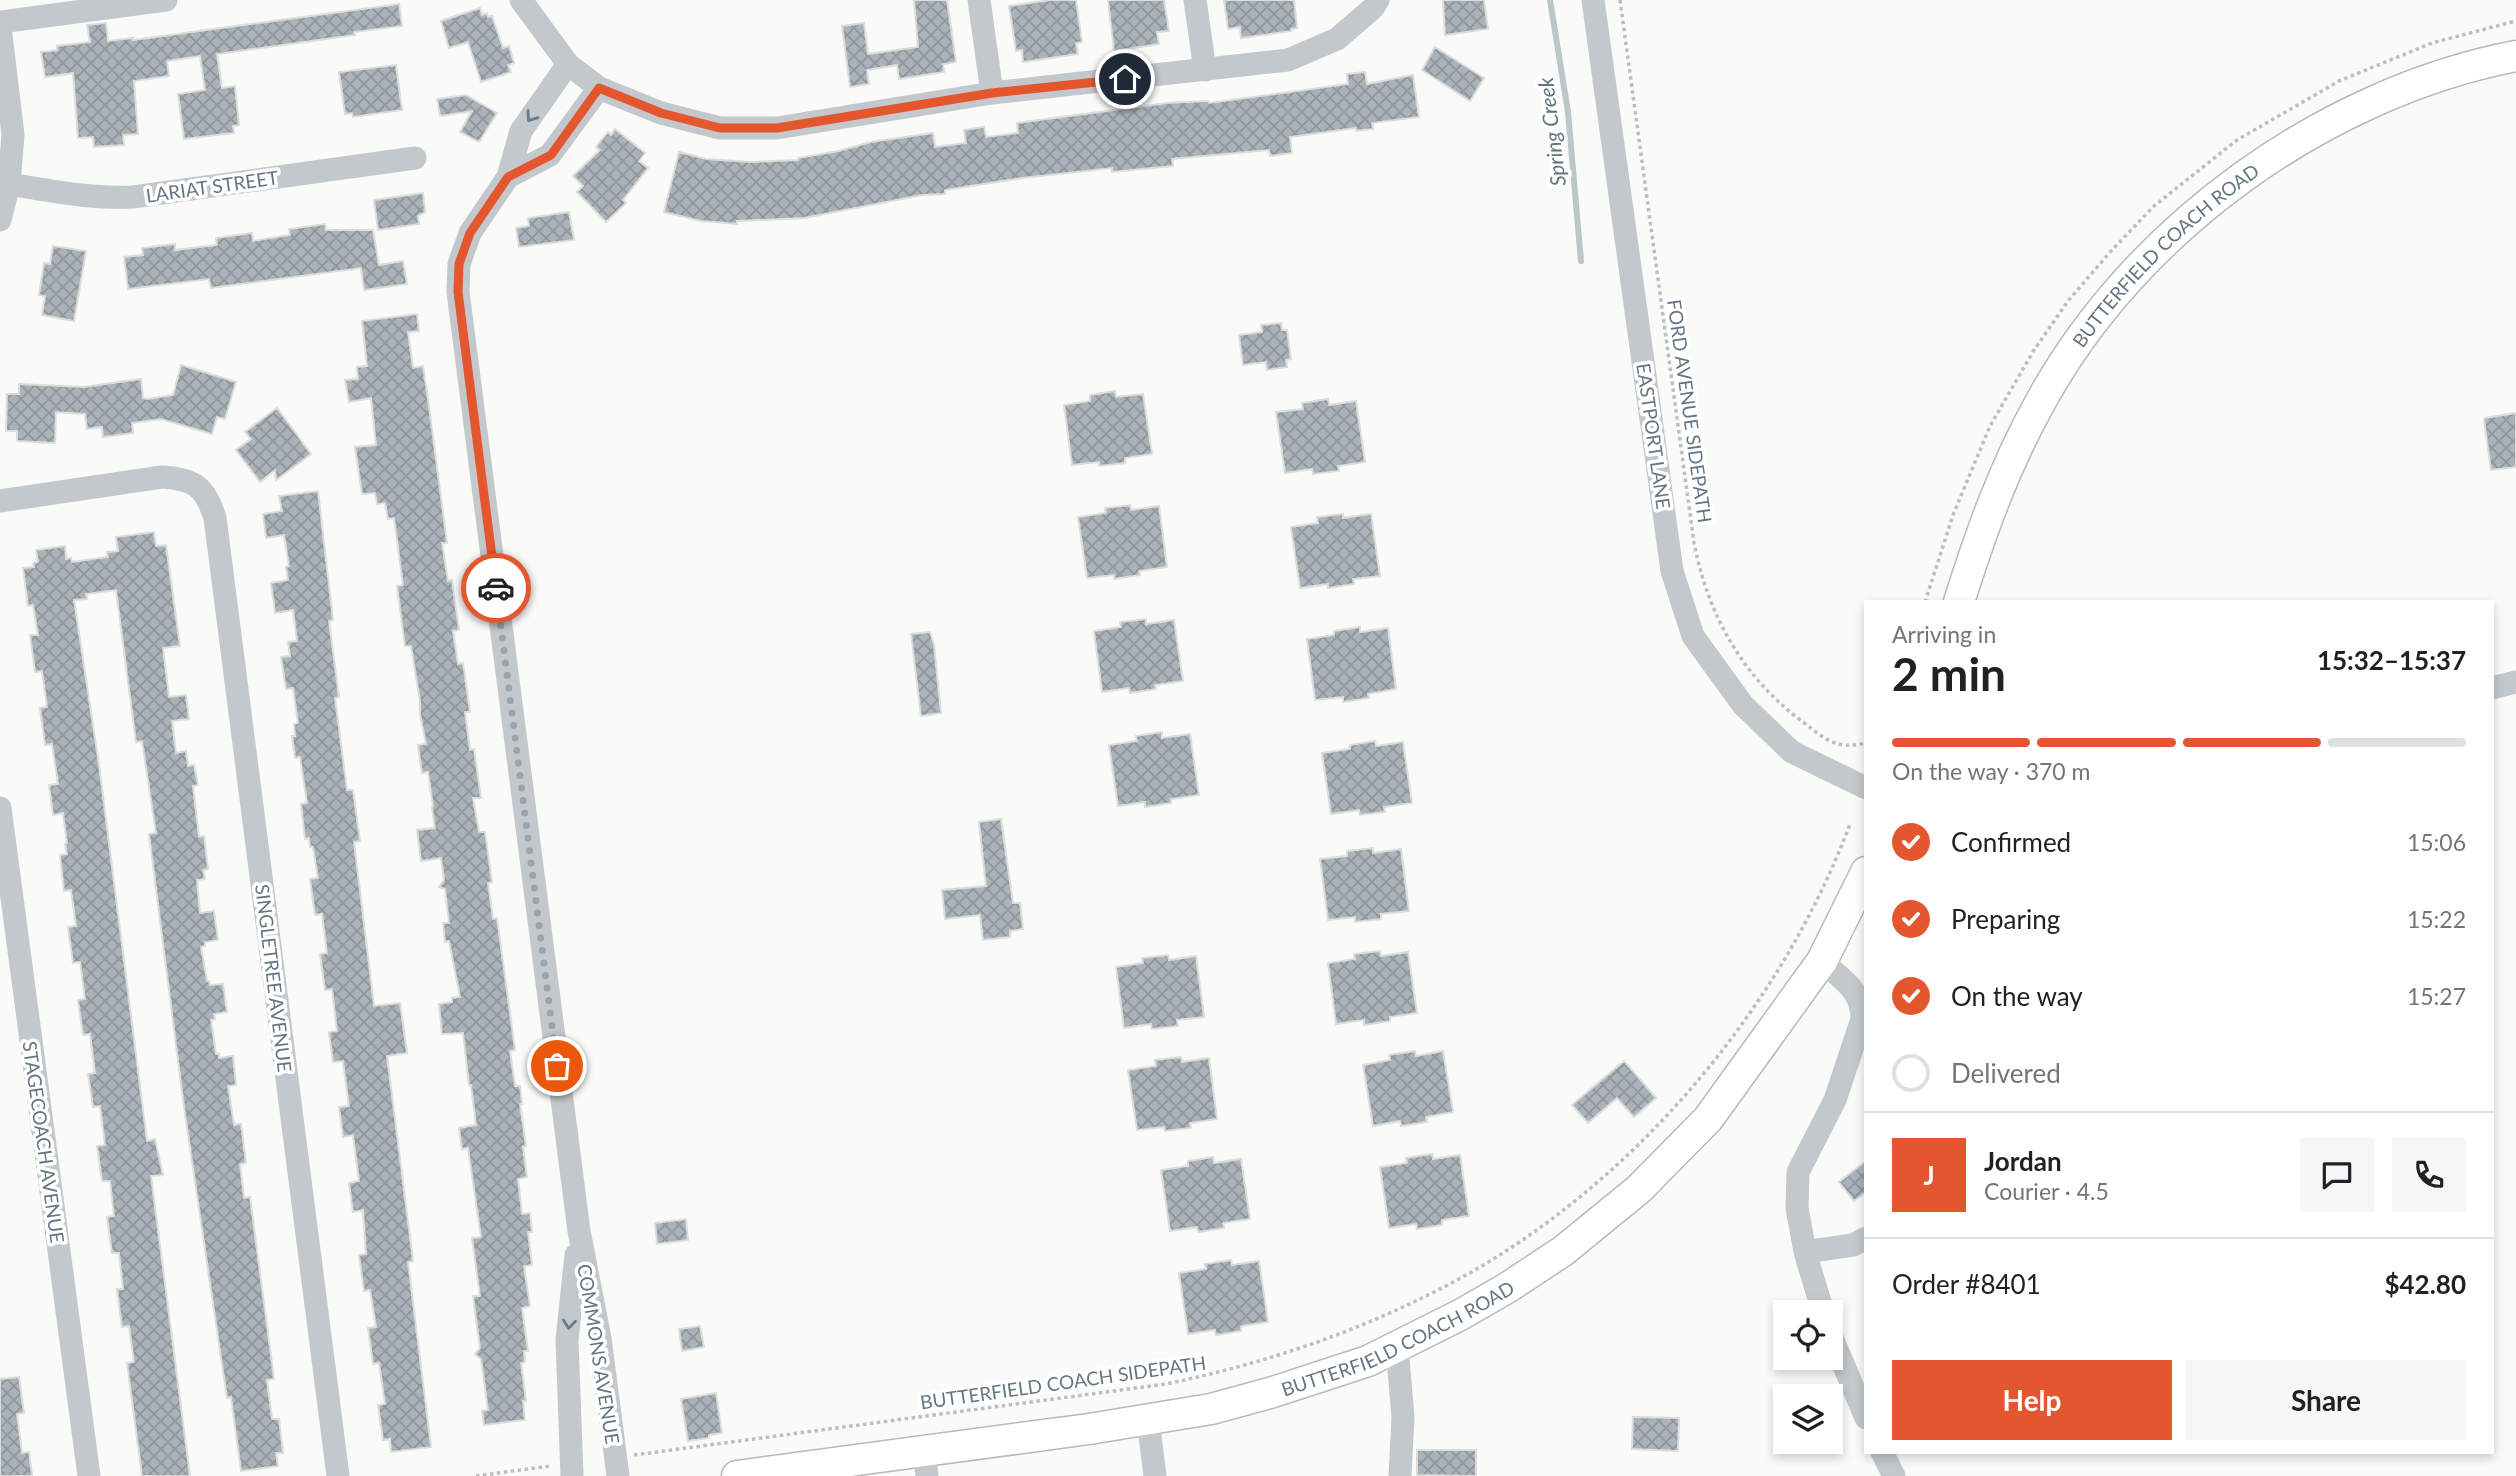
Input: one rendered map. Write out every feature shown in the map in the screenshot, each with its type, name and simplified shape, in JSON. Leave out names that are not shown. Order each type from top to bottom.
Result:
[{"type":"main road","name":"BUTTERFIELD COACH ROAD","points":[[1960,600],[2009,462],[2042,398],[2097,318],[2127,281],[2177,229],[2233,184],[2292,144],[2354,110],[2424,81],[2516,55]]},
{"type":"main road","name":"BUTTERFIELD COACH ROAD","points":[[737,1476],[925,1463],[1211,1409],[1270,1393],[1368,1361],[1398,1348],[1507,1289],[1563,1251],[1639,1189],[1708,1119],[1822,961],[1864,876]]},
{"type":"street","points":[[0,220],[9,184],[13,135],[0,24],[166,0]]},
{"type":"street","points":[[521,0],[568,64],[599,88],[661,113],[720,128],[777,128],[992,93],[1288,61],[1337,39],[1373,8],[1378,0]]},
{"type":"street","points":[[979,0],[992,93]]},
{"type":"street","points":[[1195,0],[1205,70]]},
{"type":"street","name":"EASTPORT LANE","points":[[1593,0],[1672,571],[1693,636],[1743,705],[1792,752],[1864,787]]},
{"type":"street","name":"COMMONS AVENUE","points":[[568,64],[521,131],[508,177],[470,233],[459,264],[458,292],[579,1231],[600,1338],[618,1476]]},
{"type":"street","name":"COMMONS AVENUE","points":[[508,177],[551,155],[599,88]]},
{"type":"street","name":"LARIAT STREET","points":[[9,184],[77,196],[133,197],[415,158]]},
{"type":"street","name":"SINGLETREE AVENUE","points":[[0,501],[162,477],[182,479],[198,486],[209,499],[215,517],[338,1476]]},
{"type":"street","points":[[2494,688],[2516,682]]},
{"type":"street","name":"STAGECOACH AVENUE","points":[[0,808],[89,1476]]},
{"type":"street","points":[[1819,1300],[1805,1252],[1797,1208],[1798,1172],[1835,1100],[1862,1019],[1862,1006],[1857,993],[1822,961]]},
{"type":"street","name":"COMMONS AVENUE","points":[[564,1471],[567,1340],[579,1231]]},
{"type":"street","points":[[1805,1252],[1853,1245],[1864,1239]]},
{"type":"street","points":[[1398,1348],[1403,1417],[1399,1476]]},
{"type":"street","points":[[1843,1364],[1864,1413]]},
{"type":"street","points":[[1148,1420],[1155,1476]]},
{"type":"street","points":[[1883,1454],[1894,1476]]},
{"type":"path","name":"FORD AVENUE SIDEPATH","points":[[1620,0],[1694,543],[1709,600],[1724,633],[1751,675],[1788,712],[1825,739],[1839,745],[1864,743]]},
{"type":"path","name":"BUTTERFIELD COACH SIDEPATH","points":[[631,1456],[1188,1380],[1302,1349],[1432,1294],[1512,1246],[1560,1212],[1621,1160],[1680,1101],[1728,1042],[1772,979],[1831,870],[1850,824]]},
{"type":"path","points":[[476,1476],[564,1471]]},
{"type":"building","points":[[914,0],[947,0],[956,62],[943,64],[944,72],[899,79],[897,65],[867,70],[869,84],[850,87],[842,26],[864,23],[868,54],[918,47]]},
{"type":"building","points":[[1051,0],[1076,0],[1082,42],[1076,43],[1078,54],[1023,62],[1022,50],[1016,51],[1009,6]]},
{"type":"building","points":[[1108,0],[1164,0],[1169,31],[1157,32],[1159,44],[1114,51]]},
{"type":"building","points":[[1224,0],[1294,0],[1297,28],[1241,38],[1240,27],[1228,29]]},
{"type":"building","points":[[1443,0],[1484,0],[1488,29],[1445,35]]},
{"type":"building","points":[[399,4],[402,26],[217,54],[222,88],[235,86],[239,125],[233,126],[234,133],[184,139],[178,94],[205,90],[200,56],[167,61],[169,76],[134,81],[138,134],[123,135],[124,145],[94,147],[93,137],[78,138],[73,73],[45,77],[41,52],[57,50],[57,46],[90,42],[87,25],[106,23],[108,41],[133,40]]},
{"type":"building","points":[[480,8],[482,15],[487,13],[488,17],[492,16],[503,48],[509,46],[514,63],[508,65],[511,72],[481,82],[468,42],[449,48],[441,21]]},
{"type":"building","points":[[1435,47],[1484,78],[1470,101],[1422,70]]},
{"type":"building","points":[[396,65],[402,110],[353,117],[352,113],[345,114],[339,72]]},
{"type":"building","points":[[1365,72],[1367,84],[1413,75],[1419,117],[1372,123],[1373,129],[1356,131],[1356,128],[1290,137],[1292,153],[1270,156],[1269,150],[1172,159],[1173,166],[1112,172],[1112,168],[1022,178],[804,218],[737,221],[737,224],[701,221],[664,212],[679,152],[706,159],[751,162],[798,160],[871,142],[933,133],[935,147],[966,143],[964,130],[984,127],[986,137],[1018,133],[1017,123],[1167,103],[1209,103],[1348,84],[1347,74]]},
{"type":"building","points":[[466,95],[497,113],[479,142],[460,132],[472,111],[440,116],[437,99]]},
{"type":"building","points":[[615,129],[645,153],[639,161],[648,168],[623,200],[626,203],[606,222],[577,192],[583,186],[573,176],[600,150],[596,147],[608,132],[611,135]]},
{"type":"building","points":[[423,193],[425,212],[418,216],[419,224],[378,230],[374,200]]},
{"type":"building","points":[[569,212],[574,240],[519,247],[516,228],[529,226],[528,218]]},
{"type":"building","points":[[325,224],[326,230],[373,230],[379,265],[403,261],[407,284],[364,290],[361,268],[211,288],[209,279],[128,289],[124,257],[143,255],[142,248],[175,244],[175,250],[217,245],[216,238],[252,233],[253,241],[290,235],[289,229]]},
{"type":"building","points":[[53,246],[86,251],[74,321],[42,315],[45,296],[39,295],[44,263],[50,264]]},
{"type":"building","points":[[417,314],[419,331],[408,332],[413,368],[423,366],[428,399],[447,543],[442,543],[448,581],[452,580],[459,630],[453,631],[458,664],[463,663],[470,712],[465,712],[470,750],[474,749],[481,798],[473,798],[479,832],[485,832],[492,882],[488,883],[493,919],[497,918],[515,1050],[510,1051],[515,1086],[520,1086],[527,1177],[518,1179],[522,1214],[530,1213],[532,1232],[528,1232],[532,1265],[524,1266],[530,1306],[522,1308],[528,1351],[524,1351],[525,1362],[521,1363],[526,1401],[523,1401],[525,1420],[484,1425],[482,1411],[488,1410],[481,1359],[475,1354],[480,1348],[473,1296],[480,1296],[472,1238],[481,1237],[468,1148],[462,1149],[459,1128],[476,1125],[463,1033],[442,1034],[439,1004],[452,1002],[452,998],[460,997],[449,941],[445,942],[443,923],[449,923],[445,889],[439,887],[444,880],[441,858],[421,861],[417,830],[435,828],[428,772],[422,773],[418,745],[426,744],[411,646],[405,646],[397,586],[403,585],[394,518],[388,519],[385,503],[377,504],[375,493],[362,494],[355,447],[376,445],[371,398],[349,402],[345,380],[358,379],[357,367],[367,366],[362,321]]},
{"type":"building","points":[[1281,323],[1282,330],[1287,330],[1291,359],[1286,360],[1287,367],[1267,370],[1266,362],[1243,365],[1239,335],[1262,332],[1261,325]]},
{"type":"building","points":[[181,365],[236,382],[225,419],[217,417],[212,434],[161,419],[132,423],[133,433],[103,437],[102,427],[87,429],[85,414],[56,412],[55,443],[17,441],[17,431],[6,431],[7,394],[19,394],[19,384],[84,387],[141,379],[143,398],[147,399],[173,395]]},
{"type":"building","points":[[1115,391],[1116,397],[1143,394],[1152,454],[1125,458],[1125,463],[1072,465],[1064,405],[1090,401],[1090,395]]},
{"type":"building","points":[[1328,399],[1329,405],[1356,401],[1365,462],[1338,466],[1339,471],[1313,474],[1312,469],[1285,473],[1276,412],[1303,409],[1302,403]]},
{"type":"building","points":[[277,408],[311,454],[276,480],[275,470],[260,482],[236,450],[251,439],[245,432]]},
{"type":"building","points":[[2516,413],[2516,467],[2491,470],[2484,420]]},
{"type":"building","points":[[318,491],[333,620],[329,621],[339,697],[335,698],[347,790],[353,790],[360,841],[354,842],[374,1006],[400,1003],[407,1053],[387,1056],[413,1261],[408,1262],[431,1447],[391,1452],[390,1439],[383,1440],[378,1405],[385,1404],[379,1363],[373,1364],[368,1328],[376,1327],[370,1290],[364,1291],[359,1255],[366,1254],[363,1210],[353,1212],[349,1183],[359,1181],[353,1135],[343,1137],[339,1107],[349,1106],[343,1061],[333,1062],[329,1032],[337,1031],[332,989],[325,990],[320,954],[327,953],[322,914],[315,915],[310,879],[318,878],[313,847],[310,847],[309,838],[305,839],[301,804],[307,803],[300,757],[295,758],[292,736],[295,736],[294,724],[298,723],[293,688],[286,689],[281,657],[290,656],[288,642],[297,641],[293,610],[275,613],[271,583],[288,580],[286,567],[289,566],[284,535],[266,538],[263,514],[282,511],[279,496]]},
{"type":"building","points":[[1130,505],[1131,510],[1159,506],[1167,567],[1139,571],[1140,575],[1114,579],[1114,575],[1087,578],[1078,517],[1106,513],[1105,508]]},
{"type":"building","points":[[1343,514],[1343,518],[1371,514],[1380,576],[1353,579],[1354,584],[1328,588],[1328,584],[1300,588],[1291,527],[1318,523],[1317,517]]},
{"type":"building","points":[[154,532],[156,546],[166,545],[180,646],[163,648],[169,697],[186,695],[189,719],[172,721],[176,753],[186,751],[188,766],[194,765],[198,785],[193,786],[199,837],[204,836],[208,869],[203,870],[205,879],[197,880],[200,913],[214,911],[218,940],[205,942],[205,946],[201,947],[207,981],[210,985],[223,984],[227,1012],[214,1014],[215,1019],[211,1020],[216,1054],[219,1054],[219,1058],[233,1056],[236,1085],[228,1086],[234,1125],[241,1124],[246,1163],[240,1164],[244,1198],[250,1197],[274,1379],[267,1380],[272,1419],[279,1419],[283,1453],[276,1453],[278,1466],[241,1471],[231,1397],[227,1398],[184,1107],[149,834],[156,833],[142,741],[136,742],[116,590],[86,594],[87,599],[74,600],[99,765],[147,1141],[155,1139],[163,1175],[151,1176],[190,1476],[142,1476],[127,1363],[134,1362],[129,1326],[122,1327],[117,1289],[123,1289],[119,1253],[112,1253],[107,1217],[114,1216],[110,1181],[102,1181],[97,1146],[105,1145],[100,1106],[93,1107],[88,1074],[95,1073],[90,1034],[83,1035],[78,1000],[85,999],[80,962],[73,963],[68,927],[76,926],[71,890],[64,891],[60,855],[67,854],[67,843],[63,813],[53,815],[49,785],[58,784],[52,744],[45,745],[40,708],[47,707],[42,671],[35,672],[30,635],[38,635],[33,605],[28,606],[23,568],[34,567],[33,563],[38,562],[36,550],[65,546],[66,559],[71,558],[72,562],[108,557],[107,552],[118,551],[116,537]]},
{"type":"building","points":[[1146,619],[1146,624],[1174,620],[1183,681],[1155,685],[1156,689],[1130,693],[1129,688],[1102,692],[1094,631],[1121,627],[1120,622]]},
{"type":"building","points":[[1360,627],[1360,632],[1388,628],[1396,689],[1368,694],[1369,698],[1343,702],[1343,697],[1315,700],[1307,639]]},
{"type":"building","points":[[930,632],[934,645],[941,713],[921,716],[911,634]]},
{"type":"building","points":[[1162,732],[1162,738],[1190,734],[1199,795],[1171,799],[1171,803],[1145,807],[1145,802],[1118,806],[1109,745],[1137,741],[1136,736]]},
{"type":"building","points":[[1375,741],[1376,746],[1403,742],[1412,803],[1384,807],[1385,812],[1360,815],[1359,810],[1331,814],[1322,753],[1350,749],[1350,745]]},
{"type":"building","points":[[1001,819],[1013,903],[1020,903],[1023,929],[1010,931],[1010,937],[983,940],[980,915],[945,919],[942,890],[986,886],[979,822]]},
{"type":"building","points":[[1373,848],[1373,853],[1401,849],[1409,911],[1381,914],[1381,919],[1355,922],[1355,917],[1328,920],[1320,859],[1347,856],[1347,851]]},
{"type":"building","points":[[1380,951],[1381,956],[1408,952],[1417,1013],[1364,1025],[1364,1020],[1336,1024],[1328,963],[1355,959],[1354,954]]},
{"type":"building","points":[[1168,955],[1169,960],[1196,956],[1204,1017],[1177,1020],[1178,1026],[1152,1029],[1151,1024],[1124,1028],[1116,967],[1143,963],[1142,958]]},
{"type":"building","points":[[1415,1051],[1416,1056],[1443,1051],[1453,1112],[1426,1117],[1427,1122],[1401,1126],[1400,1121],[1373,1126],[1363,1065],[1390,1060],[1389,1055]]},
{"type":"building","points":[[1181,1057],[1182,1062],[1209,1058],[1217,1119],[1190,1123],[1191,1128],[1137,1130],[1128,1070],[1156,1066],[1155,1060]]},
{"type":"building","points":[[1624,1061],[1656,1098],[1634,1117],[1617,1098],[1588,1123],[1572,1105]]},
{"type":"building","points":[[1432,1154],[1433,1159],[1460,1155],[1469,1216],[1442,1220],[1442,1225],[1417,1229],[1416,1224],[1389,1228],[1380,1167],[1407,1163],[1406,1158]]},
{"type":"building","points":[[1213,1157],[1214,1163],[1241,1159],[1250,1219],[1223,1223],[1224,1228],[1198,1232],[1197,1227],[1170,1231],[1161,1170],[1188,1166],[1188,1161]]},
{"type":"building","points":[[1864,1163],[1864,1194],[1854,1201],[1839,1182]]},
{"type":"building","points":[[686,1219],[688,1240],[657,1244],[655,1223]]},
{"type":"building","points":[[1231,1260],[1232,1265],[1259,1261],[1268,1322],[1241,1326],[1241,1331],[1216,1335],[1215,1330],[1188,1334],[1179,1273],[1206,1269],[1205,1264]]},
{"type":"building","points":[[700,1326],[704,1347],[682,1351],[679,1329]]},
{"type":"building","points":[[19,1377],[24,1413],[17,1414],[22,1453],[29,1452],[32,1476],[0,1476],[0,1379]]},
{"type":"building","points":[[716,1393],[722,1433],[688,1441],[681,1399]]},
{"type":"building","points":[[1633,1417],[1679,1418],[1678,1451],[1632,1449]]},
{"type":"building","points":[[1417,1450],[1476,1450],[1476,1476],[1417,1475]]},
{"type":"waterway","name":"Spring Creek","points":[[1550,0],[1568,112],[1581,261]]},
{"type":"way so far","points":[[496,588],[557,1066]]},
{"type":"route","points":[[496,588],[458,292],[459,264],[470,233],[508,177],[551,155],[599,88],[661,113],[720,128],[777,128],[992,93],[1125,79]]}]
